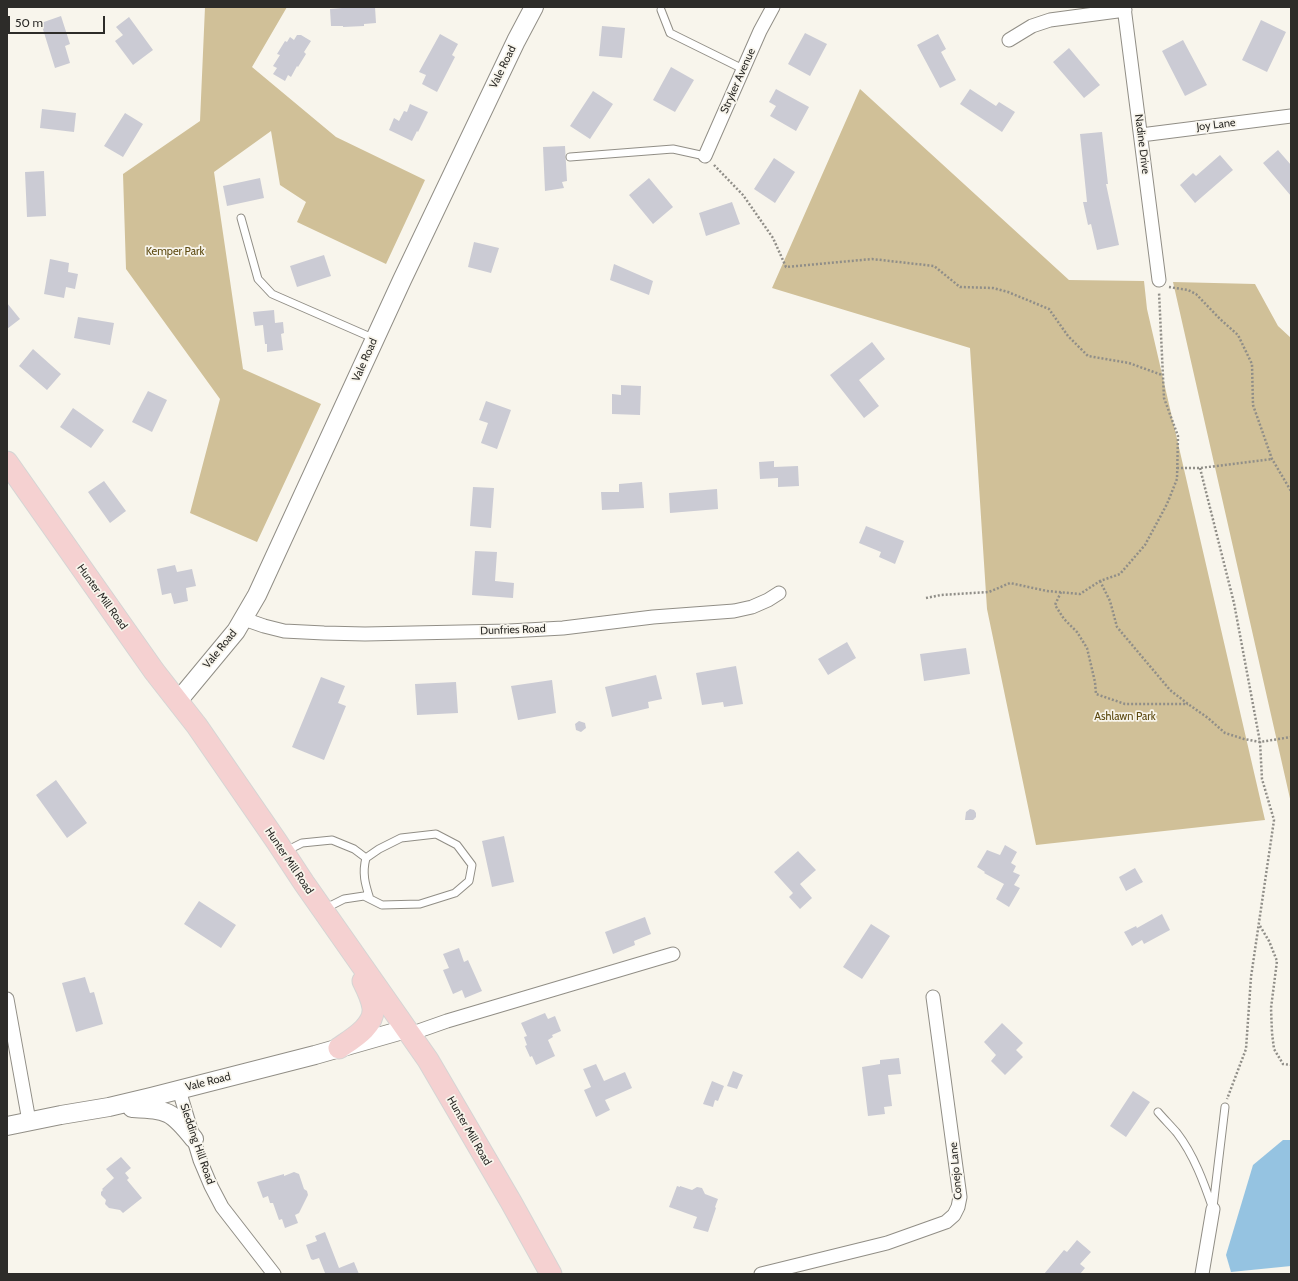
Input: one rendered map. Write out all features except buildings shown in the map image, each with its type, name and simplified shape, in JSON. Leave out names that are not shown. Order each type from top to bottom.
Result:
[{"type":"main road","name":"Vale Road","points":[[178,701],[236,631],[257,595],[275,559],[375,339],[516,41],[534,7]]},
{"type":"main road","name":"Hunter Mill Road","points":[[7,462],[86,575],[197,726],[322,910],[428,1060],[551,1274]]},
{"type":"main road","points":[[340,1048],[365,1028],[373,1013],[372,1003],[353,954]]},
{"type":"main road","name":"Vale Road","points":[[7,1126],[109,1107],[408,1031]]},
{"type":"main road","points":[[109,1107],[158,1109],[165,1111],[176,1117],[194,1139]]},
{"type":"street","name":"Stryker Avenue","points":[[705,156],[760,31],[774,7]]},
{"type":"street","points":[[1009,40],[1032,26],[1050,20],[1125,9]]},
{"type":"street","name":"Nadine Drive","points":[[1125,9],[1159,283]]},
{"type":"street","name":"Joy Lane","points":[[1141,135],[1291,116]]},
{"type":"street","name":"Dunfries Road","points":[[244,619],[284,631],[324,633],[365,634],[509,631],[563,628],[653,617],[734,611],[752,607],[779,593]]},
{"type":"street","points":[[408,1031],[447,1021],[673,954]]},
{"type":"street","name":"Conejo Lane","points":[[761,1274],[887,1242],[946,1222],[954,1215],[958,1207],[960,1197],[934,997]]},
{"type":"street","points":[[7,999],[29,1121]]},
{"type":"street","name":"Sledding Hill Road","points":[[179,1090],[194,1139],[211,1186],[222,1207],[274,1274]]},
{"type":"street","points":[[1202,1274],[1213,1209]]},
{"type":"lane","points":[[661,10],[670,33],[743,69]]},
{"type":"lane","points":[[570,157],[673,148],[705,156]]},
{"type":"lane","points":[[241,218],[258,279],[272,294],[375,339]]},
{"type":"lane","points":[[322,910],[344,899],[364,896],[370,899],[382,905],[420,904],[455,893],[469,881],[472,865],[457,845],[436,834],[401,838],[379,849],[366,858],[363,869],[365,883],[370,899]]},
{"type":"lane","points":[[284,852],[302,843],[332,840],[354,849],[366,858]]},
{"type":"lane","points":[[1213,1209],[1225,1107]]},
{"type":"lane","points":[[1158,1112],[1177,1134],[1193,1158],[1213,1209]]},
{"type":"path","points":[[705,156],[743,195],[773,238],[786,267],[872,259],[934,266],[960,287],[993,288],[1008,292],[1049,309],[1068,336],[1088,356],[1129,363],[1162,375]]},
{"type":"path","points":[[926,598],[941,595],[989,592],[1010,583],[1047,592],[1080,594],[1100,581],[1120,574],[1145,545],[1167,504],[1177,479],[1178,436],[1164,398],[1159,283],[1188,290],[1196,294],[1238,335],[1252,364],[1253,405],[1272,459],[1291,491]]},
{"type":"path","points":[[1177,468],[1200,468],[1272,459]]},
{"type":"path","points":[[1200,468],[1234,603],[1260,742],[1262,779],[1274,820],[1252,977],[1246,1049],[1228,1094],[1225,1107]]},
{"type":"path","points":[[1100,581],[1110,601],[1117,627],[1170,690],[1208,718],[1225,733],[1260,742],[1274,741],[1291,737]]},
{"type":"path","points":[[1061,592],[1056,605],[1064,619],[1077,632],[1087,648],[1095,682],[1096,694],[1125,704],[1188,704]]},
{"type":"path","points":[[1259,925],[1269,941],[1277,961],[1271,1008],[1274,1049],[1283,1064],[1291,1065]]},
{"type":"green space","name":"Kemper Park","points":[[205,7],[287,7],[252,67],[336,137],[425,180],[386,264],[297,222],[306,202],[280,185],[271,131],[214,172],[243,369],[321,404],[257,542],[190,513],[220,399],[126,269],[123,174],[200,121]]},
{"type":"green space","name":"Ashlawn Park","points":[[860,89],[1069,280],[1144,281],[1147,309],[1265,820],[1036,845],[987,609],[970,348],[772,288]]},
{"type":"green space","points":[[1173,282],[1255,284],[1278,326],[1291,338],[1291,803]]},
{"type":"water","points":[[1283,1140],[1291,1140],[1291,1266],[1231,1272],[1226,1255],[1253,1165]]}]
